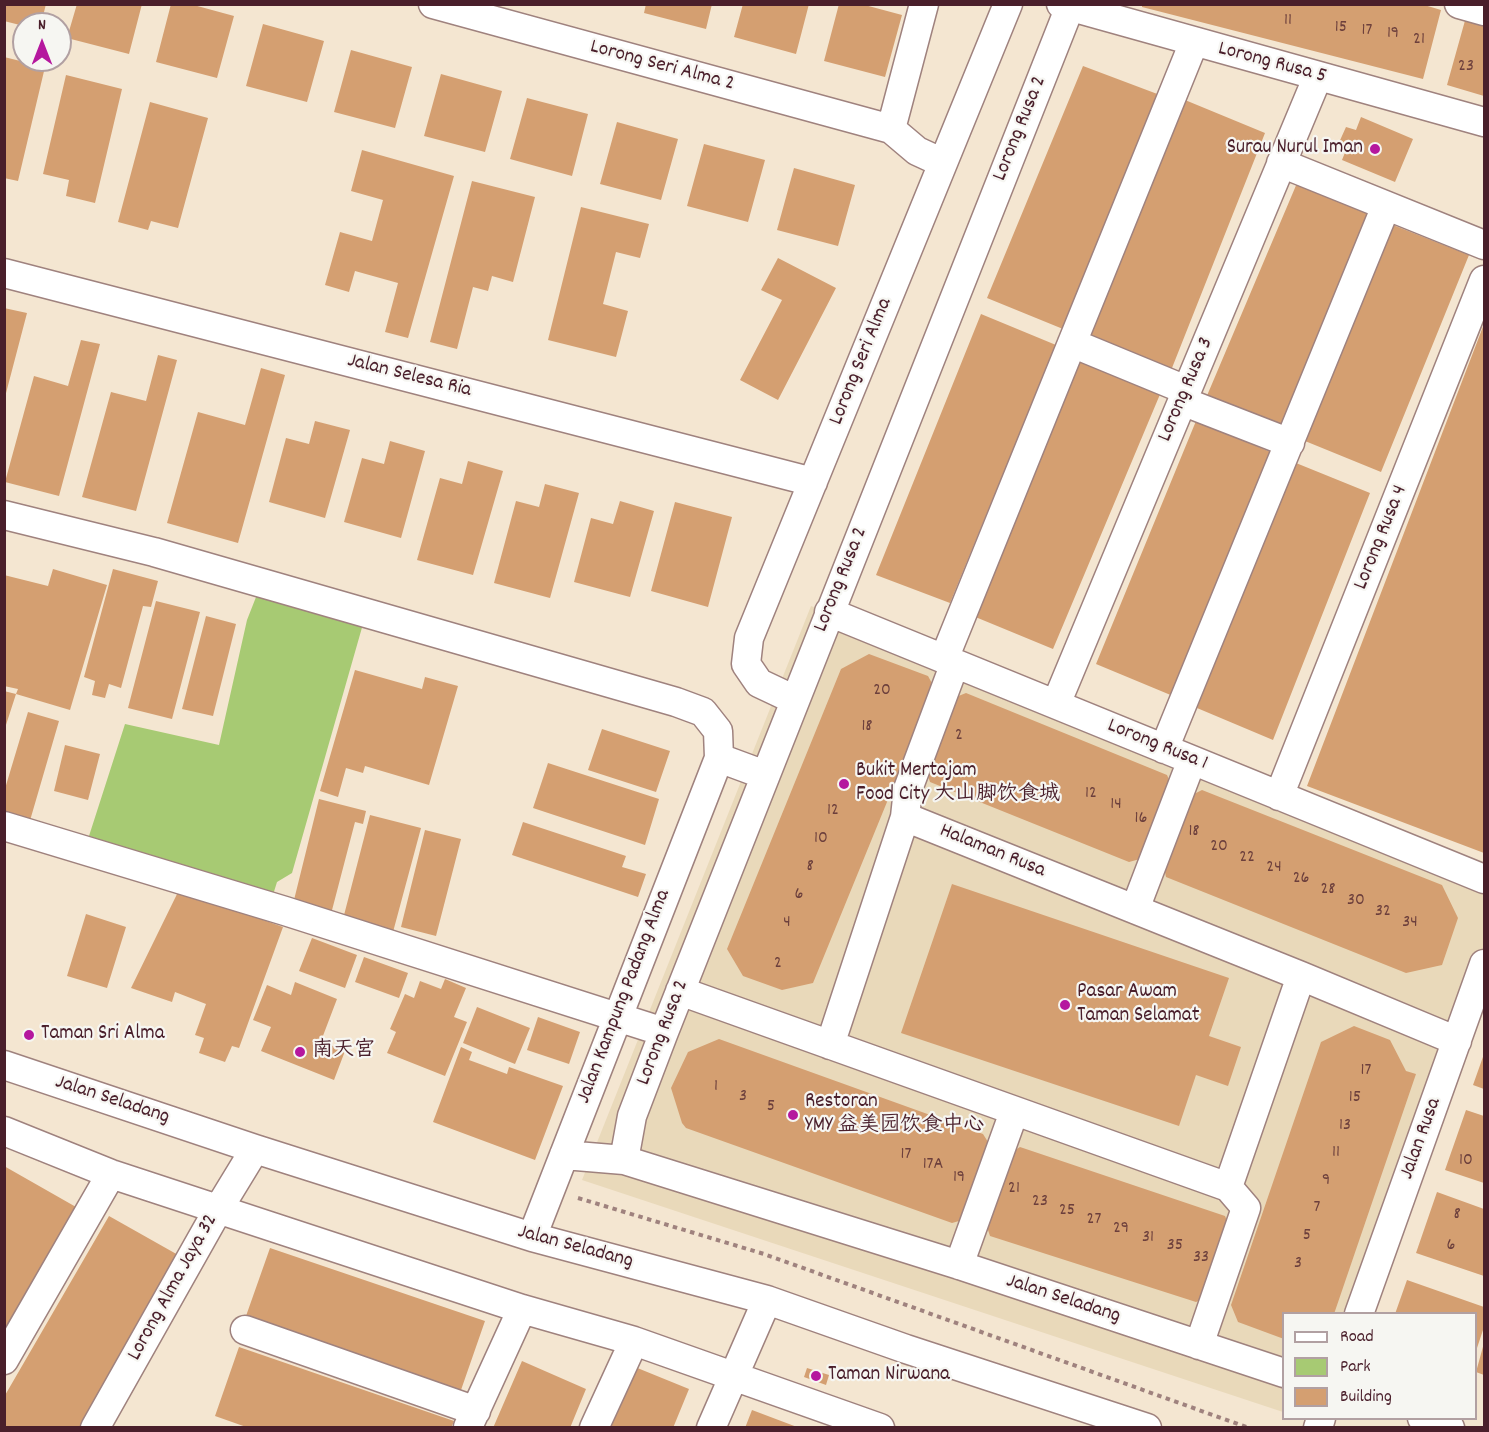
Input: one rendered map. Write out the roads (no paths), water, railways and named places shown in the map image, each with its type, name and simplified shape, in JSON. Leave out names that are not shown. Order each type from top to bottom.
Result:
[{"type":"street","name":"Lorong Seri Alma 2","points":[[433,4],[891,129]]},
{"type":"street","points":[[924,4],[891,129],[917,151],[943,163]]},
{"type":"street","name":"Lorong Seri Alma","points":[[795,700],[759,684],[746,664],[749,638],[1008,4]]},
{"type":"street","name":"Lorong Rusa 5","points":[[1067,5],[1485,122]]},
{"type":"street","name":"Lorong Rusa 2","points":[[624,1160],[632,1116],[664,1032],[1067,5]]},
{"type":"street","points":[[830,1045],[904,818],[908,789],[949,661],[1072,343],[1194,42]]},
{"type":"street","name":"Lorong Rusa 3","points":[[1056,704],[1318,76]]},
{"type":"street","points":[[1281,163],[1485,245]]},
{"type":"street","points":[[1164,748],[1386,206]]},
{"type":"street","name":"Jalan Selesa Ria","points":[[4,273],[813,482]]},
{"type":"street","name":"Lorong Rusa 4","points":[[1279,796],[1485,280]]},
{"type":"street","points":[[1072,343],[1290,443]]},
{"type":"street","points":[[4,515],[154,552],[703,711],[718,730],[719,758],[765,775]]},
{"type":"street","name":"Lorong Rusa 1","points":[[829,612],[1485,879]]},
{"type":"street","name":"Jalan Kampung Padang Alma","points":[[532,1238],[719,758]]},
{"type":"street","points":[[1135,909],[1192,760]]},
{"type":"street","name":"Halaman Rusa","points":[[904,818],[1135,909],[1457,1041]]},
{"type":"street","points":[[4,826],[285,911],[664,1032]]},
{"type":"street","name":"Jalan Rusa","points":[[1360,1312],[1485,964]]},
{"type":"street","points":[[1228,1187],[1301,976]]},
{"type":"street","points":[[680,991],[1228,1187],[1245,1208],[1199,1345]]},
{"type":"street","name":"Jalan Seladang","points":[[4,1065],[532,1238],[767,1300],[906,1349],[1147,1428]]},
{"type":"street","points":[[959,1265],[1014,1112]]},
{"type":"street","points":[[4,1131],[111,1174],[522,1309],[634,1341],[880,1428]]},
{"type":"street","name":"Lorong Alma Jaya 32","points":[[95,1428],[219,1208],[255,1149]]},
{"type":"street","name":"Jalan Seladang","points":[[564,1155],[624,1160],[959,1265],[1282,1372]]},
{"type":"street","points":[[4,1360],[111,1174]]},
{"type":"street","points":[[711,1428],[767,1300]]},
{"type":"street","points":[[246,1330],[472,1419],[522,1309]]},
{"type":"street","points":[[594,1428],[634,1341]]},
{"type":"street","points":[[1425,1420],[1450,1428]]},
{"type":"place","name":"Surau Nurul Iman","points":[[1375,149]]},
{"type":"place","name":"Bukit Mertajam Food City 大山脚饮食城","points":[[844,784]]},
{"type":"place","name":"Pasar Awam Taman Selamat","points":[[1065,1005]]},
{"type":"place","name":"Taman Sri Alma","points":[[29,1035]]},
{"type":"place","name":"南天宫","points":[[300,1052]]},
{"type":"place","name":"Restoran YMY 益美园饮食中心","points":[[793,1115]]},
{"type":"place","name":"Taman Nirwana","points":[[816,1376]]}]
